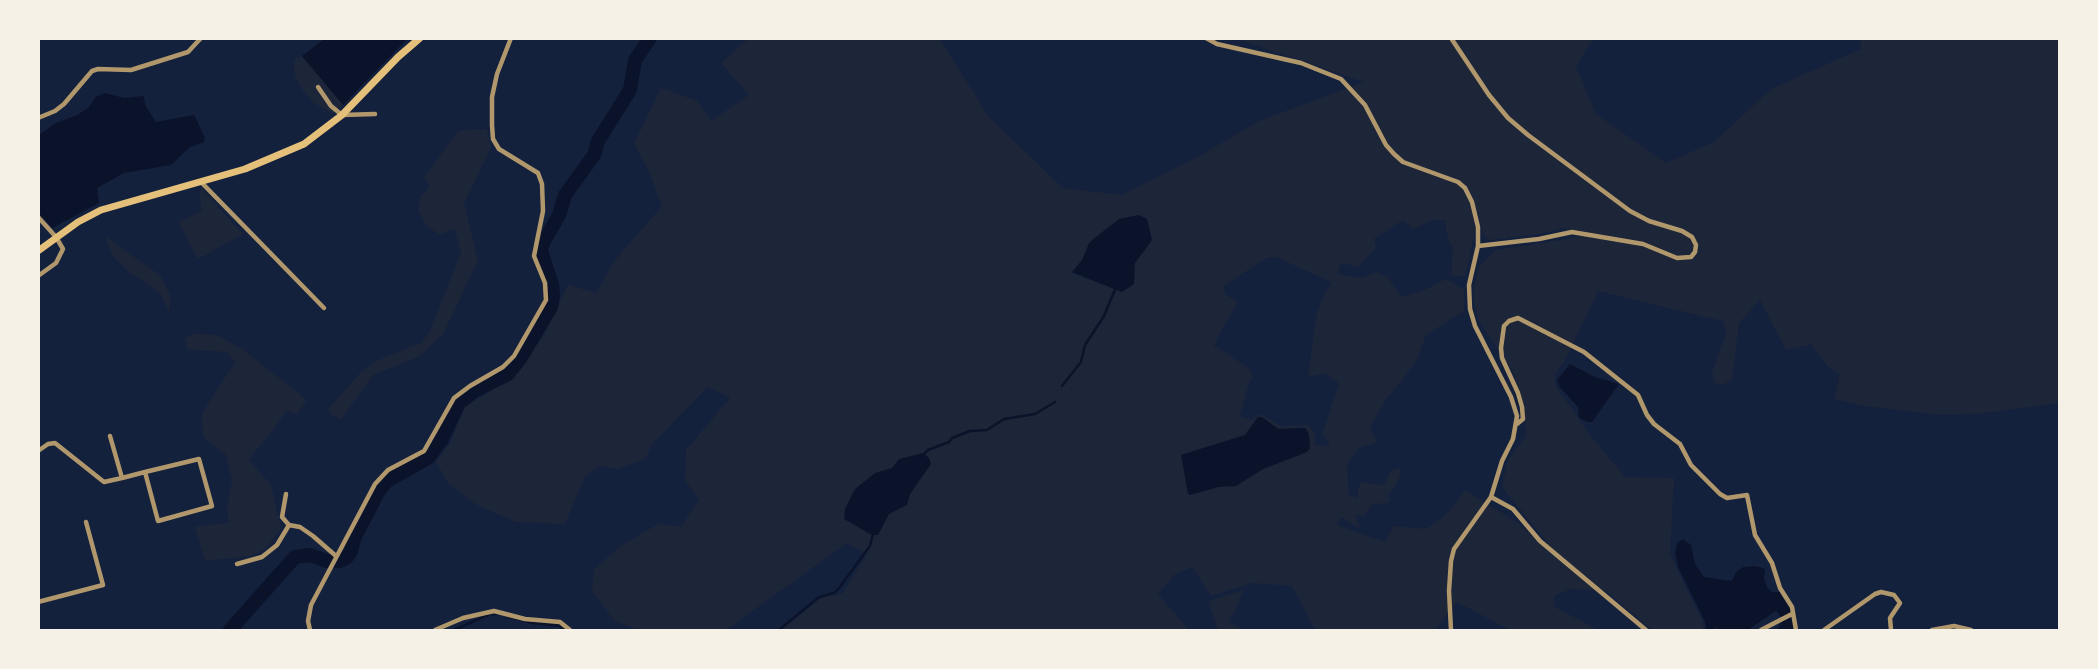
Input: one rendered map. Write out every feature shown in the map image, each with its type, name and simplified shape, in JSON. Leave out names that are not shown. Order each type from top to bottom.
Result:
[{"type":"main road","points":[[38,251],[88,216],[112,205],[245,169],[292,150],[342,115],[420,38]]},
{"type":"street","points":[[38,118],[64,104],[92,71],[131,70],[188,52],[201,38]]},
{"type":"street","points":[[310,631],[308,611],[375,484],[388,471],[424,451],[454,398],[503,367],[514,356],[546,300],[545,283],[534,256],[543,211],[542,184],[538,173],[499,149],[492,125],[492,97],[497,74],[511,38]]},
{"type":"street","points":[[1206,38],[1217,44],[1301,64],[1341,79],[1365,105],[1386,145],[1394,154],[1403,162],[1450,178],[1465,188],[1475,211],[1478,246],[1469,285],[1470,309],[1475,326],[1516,409],[1516,424],[1491,497],[1454,550],[1449,591],[1451,631]]},
{"type":"street","points":[[1451,38],[1489,96],[1508,118],[1528,135],[1630,211],[1649,221],[1682,231],[1692,237],[1696,245],[1691,257],[1677,258],[1643,244],[1572,232],[1478,246]]},
{"type":"street","points":[[318,86],[331,106],[342,115],[375,114]]},
{"type":"street","points":[[201,182],[324,308]]},
{"type":"street","points":[[38,217],[57,237],[63,249],[61,257],[38,276]]},
{"type":"street","points":[[1516,424],[1523,419],[1522,407],[1502,358],[1501,348],[1504,326],[1518,318],[1584,352],[1638,395],[1654,424],[1680,444],[1691,465],[1720,494],[1727,498],[1747,495],[1755,535],[1772,563],[1780,588],[1792,607],[1796,631]]},
{"type":"street","points":[[110,436],[121,478]]},
{"type":"street","points":[[38,451],[55,443],[104,482],[145,472],[200,459],[212,506],[158,521],[145,472]]},
{"type":"street","points":[[286,495],[282,517],[289,525],[300,527],[336,557]]},
{"type":"street","points":[[1491,497],[1513,509],[1540,541],[1646,631]]},
{"type":"street","points":[[38,602],[103,585],[86,522]]},
{"type":"street","points":[[237,564],[262,557],[277,545],[289,525]]},
{"type":"street","points":[[1824,631],[1881,592],[1894,595],[1900,603],[1890,618],[1891,631]]},
{"type":"street","points":[[435,631],[463,618],[494,611],[560,622],[570,631]]},
{"type":"street","points":[[1761,631],[1792,614]]},
{"type":"street","points":[[1931,631],[1954,626],[1971,631]]},
{"type":"shaded area","points":[[324,39],[407,39],[343,105],[302,56]]},
{"type":"shaded area","points":[[748,39],[940,39],[989,117],[1063,188],[1121,195],[1201,155],[1259,121],[1364,82],[1237,39],[1596,39],[1590,43],[1576,67],[1596,114],[1666,163],[1714,142],[1771,89],[1861,49],[1860,39],[2059,39],[2059,403],[1985,413],[1941,415],[1864,406],[1834,399],[1840,374],[1827,366],[1811,344],[1786,350],[1760,300],[1739,323],[1732,379],[1723,385],[1714,383],[1712,373],[1726,333],[1723,321],[1598,291],[1568,355],[1555,375],[1555,385],[1590,435],[1625,477],[1674,478],[1670,554],[1704,630],[1652,630],[1606,591],[1571,589],[1555,595],[1553,606],[1598,630],[1510,630],[1457,602],[1435,630],[1315,630],[1292,586],[1252,583],[1211,596],[1192,567],[1174,575],[1158,594],[1189,630],[781,630],[822,597],[842,594],[867,554],[847,543],[726,630],[638,630],[615,621],[592,592],[594,569],[618,548],[658,524],[681,527],[699,499],[685,481],[686,450],[730,398],[708,387],[653,443],[645,459],[618,469],[600,466],[585,476],[565,524],[516,522],[477,505],[448,483],[436,462],[450,443],[465,407],[515,376],[544,335],[568,285],[596,293],[615,260],[662,206],[634,143],[661,88],[698,101],[711,121],[749,95],[721,63]],"holes":[[[1473,213],[1478,214],[1483,234],[1489,240],[1541,234],[1561,228],[1585,231],[1583,236],[1496,250],[1479,266],[1474,291],[1479,321],[1514,373],[1524,410],[1526,436],[1508,460],[1502,487],[1546,541],[1554,556],[1518,523],[1465,490],[1445,516],[1426,529],[1394,526],[1385,542],[1337,525],[1341,517],[1360,529],[1355,514],[1364,516],[1372,504],[1389,503],[1389,495],[1401,475],[1399,467],[1391,471],[1384,485],[1360,482],[1357,498],[1349,495],[1347,465],[1359,448],[1377,442],[1370,428],[1385,401],[1416,362],[1426,335],[1464,311],[1464,289],[1445,279],[1427,289],[1402,297],[1388,278],[1378,272],[1361,278],[1337,274],[1341,263],[1358,267],[1376,248],[1374,239],[1403,220],[1413,229],[1432,220],[1445,220],[1448,239],[1453,248],[1451,275],[1465,276],[1475,232]],[[1139,215],[1147,219],[1152,240],[1135,263],[1122,292],[1072,273],[1120,219]],[[1268,257],[1276,257],[1331,282],[1317,312],[1308,377],[1325,373],[1339,383],[1322,435],[1330,443],[1324,446],[1315,445],[1315,434],[1308,425],[1281,426],[1261,414],[1251,420],[1240,417],[1248,385],[1253,377],[1250,369],[1214,345],[1237,302],[1225,294],[1224,286]],[[1262,417],[1278,429],[1305,428],[1306,452],[1263,469],[1236,485],[1191,495],[1181,455],[1245,435],[1256,419]]]},
{"type":"shaded area","points":[[302,56],[343,105],[333,114],[314,103],[295,77],[294,60]]},
{"type":"shaded area","points":[[105,93],[124,98],[144,96],[145,105],[156,122],[194,115],[205,138],[204,142],[190,147],[171,165],[124,173],[97,188],[99,203],[52,228],[39,213],[39,135],[56,123],[88,108],[96,97]]},
{"type":"shaded area","points":[[487,129],[491,148],[464,203],[478,261],[443,334],[420,356],[373,375],[341,419],[331,415],[328,409],[360,373],[376,361],[421,343],[430,331],[461,253],[455,229],[439,235],[426,225],[418,211],[421,194],[430,186],[424,177],[458,131]]},
{"type":"shaded area","points":[[202,189],[243,234],[198,259],[179,222],[202,210],[199,194]]},
{"type":"shaded area","points":[[1139,215],[1147,219],[1152,240],[1135,263],[1134,284],[1122,292],[1072,272],[1082,260],[1089,243],[1097,236],[1119,219]]},
{"type":"shaded area","points":[[105,236],[161,276],[171,297],[169,312],[159,292],[128,271],[112,255]]},
{"type":"shaded area","points":[[195,334],[217,335],[241,348],[307,400],[297,414],[287,411],[249,460],[271,485],[281,529],[265,549],[250,556],[205,561],[195,527],[229,522],[227,507],[232,481],[226,455],[203,437],[202,413],[235,362],[227,352],[187,349],[185,338]]},
{"type":"shaded area","points":[[1570,364],[1595,377],[1619,384],[1592,422],[1579,418],[1578,407],[1559,386],[1557,380]]},
{"type":"shaded area","points":[[1258,417],[1278,429],[1305,428],[1309,434],[1310,448],[1307,452],[1263,469],[1236,486],[1188,494],[1181,455],[1245,435]]},
{"type":"shaded area","points":[[923,453],[931,464],[910,494],[907,505],[889,514],[878,535],[872,535],[844,519],[845,509],[855,489],[875,473],[892,468],[899,459]]},
{"type":"shaded area","points":[[1683,539],[1691,545],[1695,564],[1704,577],[1732,581],[1736,572],[1743,567],[1765,569],[1767,587],[1772,592],[1780,592],[1786,604],[1748,630],[1706,630],[1705,622],[1678,567],[1675,553],[1677,543]]},
{"type":"shaded area","points":[[1244,590],[1229,622],[1242,630],[1218,630],[1208,601]]},
{"type":"waterway","points":[[230,630],[295,557],[310,555],[327,561],[346,558],[378,492],[387,481],[428,458],[442,439],[459,403],[474,391],[508,374],[520,359],[551,307],[552,285],[541,251],[543,243],[559,215],[565,195],[594,155],[598,141],[630,90],[635,60],[650,38]]},
{"type":"waterway","points":[[1062,386],[1081,362],[1085,345],[1104,316],[1116,287]]},
{"type":"waterway","points":[[922,456],[952,438],[970,431],[987,430],[1004,419],[1035,414],[1055,402]]},
{"type":"waterway","points":[[779,630],[819,597],[834,593],[839,588],[870,546],[873,534]]},
{"type":"waterway","points":[[1781,605],[1785,611]]},
{"type":"waterway","points":[[454,630],[490,614],[499,614]]},
{"type":"waterway","points":[[506,616],[532,623],[560,626],[565,630]]},
{"type":"waterway","points":[[1785,630],[1789,621]]}]
